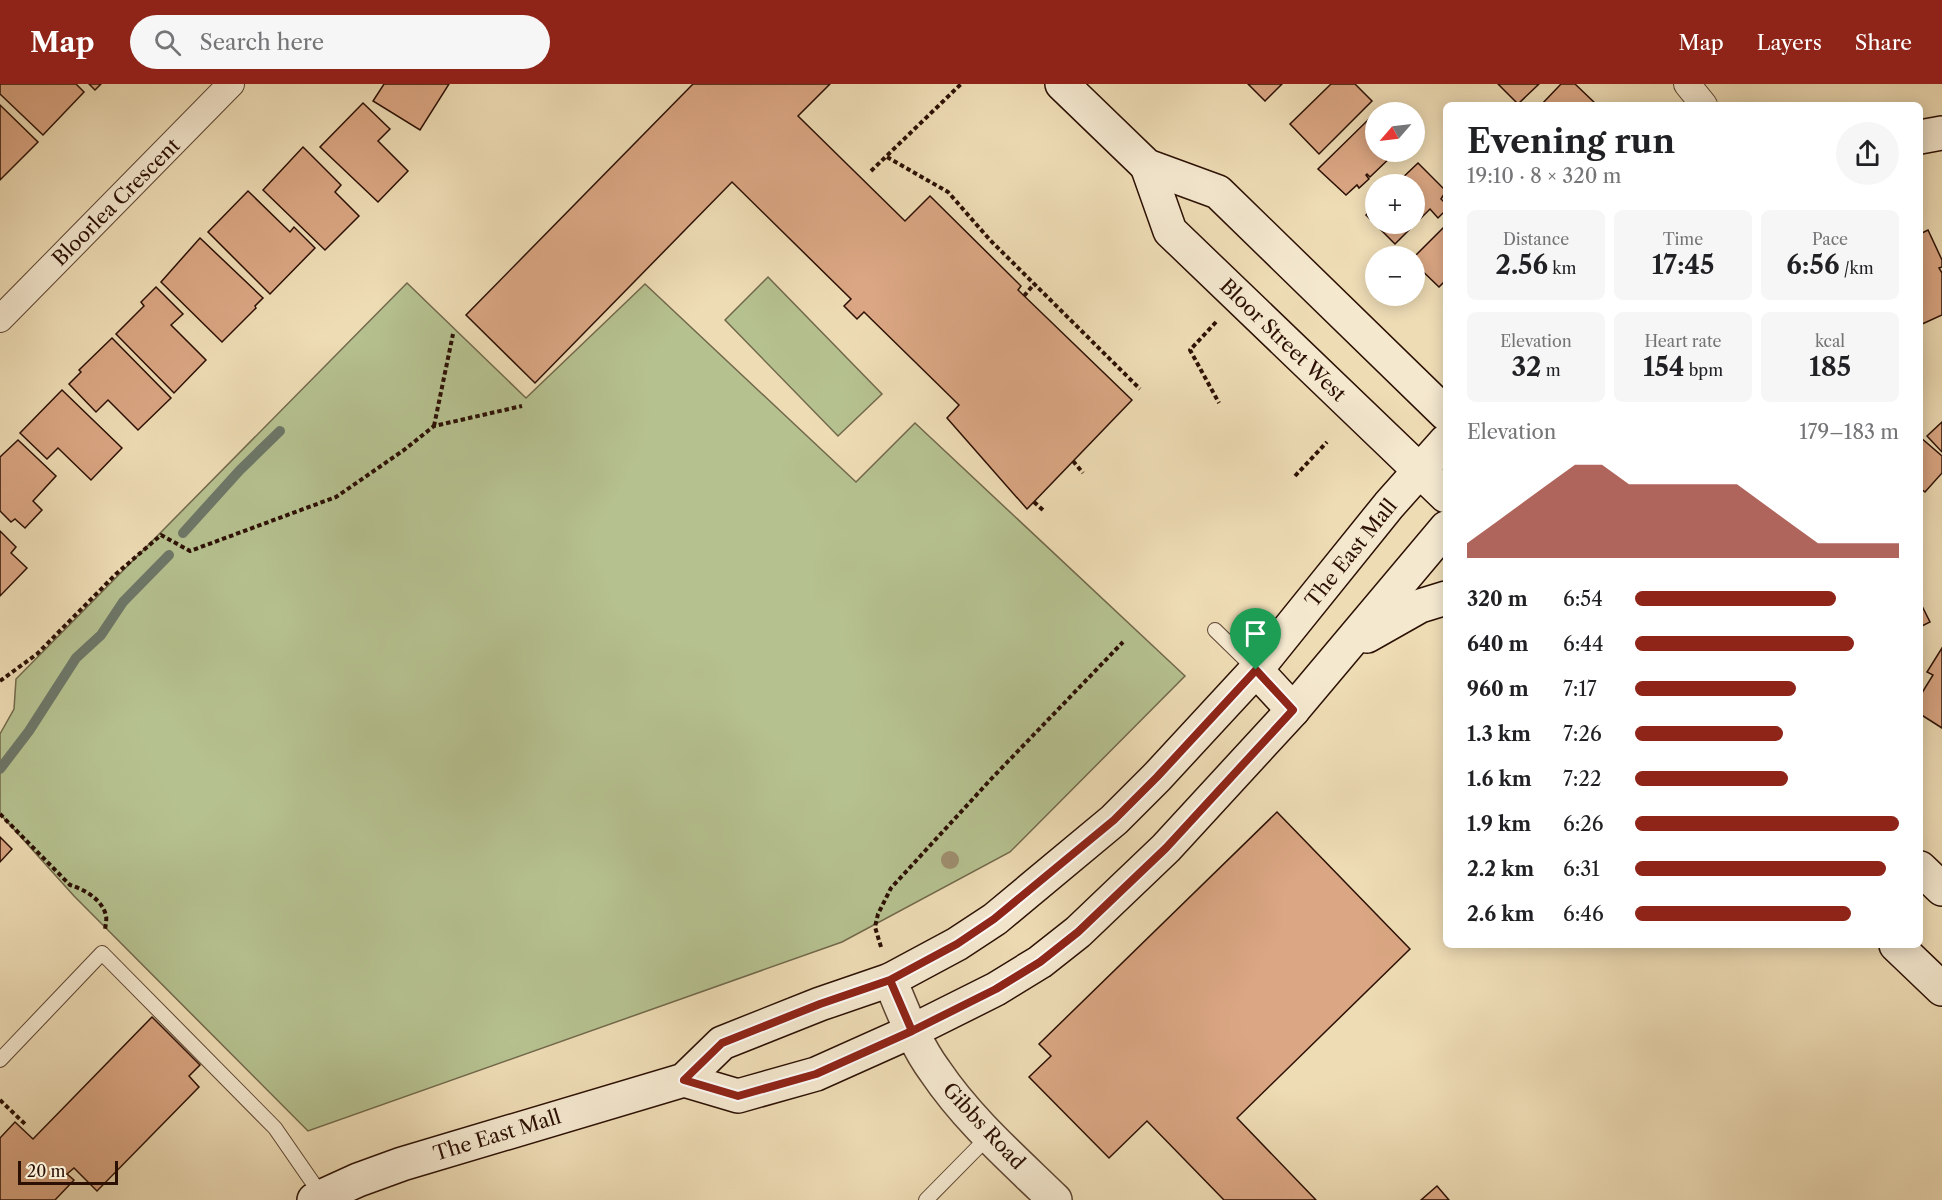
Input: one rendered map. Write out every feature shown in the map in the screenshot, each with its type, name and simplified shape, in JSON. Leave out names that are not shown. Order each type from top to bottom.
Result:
[{"type":"main road","name":"Bloor Street West","points":[[1062,84],[1147,166],[1218,192],[1443,411]]},
{"type":"main road","points":[[1923,136],[1942,133]]},
{"type":"main road","name":"Bloor Street West","points":[[1147,166],[1170,231],[1443,493]]},
{"type":"main road","name":"The East Mall","points":[[318,1198],[402,1164],[684,1080],[722,1043],[820,1004],[890,980],[957,944],[994,919],[1114,820],[1157,777],[1256,670],[1389,505],[1443,444]]},
{"type":"main road","points":[[684,1080],[738,1096],[816,1074],[912,1031],[996,989],[1040,962],[1078,932],[1166,848],[1293,710],[1443,532]]},
{"type":"main road","points":[[1345,650],[1420,606],[1443,599]]},
{"type":"main road","points":[[1256,670],[1293,710]]},
{"type":"main road","points":[[1923,871],[1942,889]]},
{"type":"main road","points":[[1899,948],[1942,989]]},
{"type":"main road","name":"Gibbs Road","points":[[890,980],[912,1031],[934,1070],[965,1111],[1055,1200]]},
{"type":"street","name":"Bloorlea Crescent","points":[[0,319],[231,84]]},
{"type":"street","points":[[1687,84],[1702,102]]},
{"type":"lane","points":[[1215,630],[1256,670]]},
{"type":"lane","points":[[0,1060],[102,953],[275,1128],[318,1198]]},
{"type":"lane","points":[[926,1200],[990,1135]]},
{"type":"path","points":[[871,171],[961,84]]},
{"type":"path","points":[[887,157],[948,192],[990,240],[1140,388]]},
{"type":"path","points":[[1024,296],[1034,284]]},
{"type":"path","points":[[1216,322],[1190,350],[1219,403]]},
{"type":"path","points":[[434,426],[453,334]]},
{"type":"path","points":[[0,681],[37,654],[116,574],[161,535],[190,551],[336,497],[404,450],[434,426],[522,406]]},
{"type":"path","points":[[1295,476],[1327,442]]},
{"type":"path","points":[[1073,461],[1083,473]]},
{"type":"path","points":[[1034,502],[1045,512]]},
{"type":"path","points":[[881,947],[875,927],[878,914],[891,888],[993,777],[1123,642]]},
{"type":"path","points":[[0,814],[70,885],[81,888],[99,903],[106,916],[102,953]]},
{"type":"path","points":[[0,1100],[27,1126]]},
{"type":"green space","points":[[768,277],[882,394],[838,436],[725,320]]},
{"type":"green space","points":[[407,283],[526,398],[645,284],[856,482],[915,423],[1185,676],[1010,852],[842,942],[308,1131],[74,896],[0,814],[0,734],[14,709],[16,679]]},
{"type":"building","points":[[0,84],[76,84],[84,92],[43,135],[0,94]]},
{"type":"building","points":[[89,84],[101,84],[95,90]]},
{"type":"building","points":[[384,84],[449,84],[420,130],[373,101]]},
{"type":"building","points":[[693,84],[830,84],[798,116],[905,221],[930,196],[1021,286],[1018,290],[1132,400],[1027,509],[947,418],[959,405],[864,312],[857,319],[844,306],[851,299],[732,182],[535,383],[466,315]]},
{"type":"building","points":[[1248,84],[1282,84],[1265,101]]},
{"type":"building","points":[[1331,84],[1355,84],[1372,101],[1365,102],[1365,108],[1319,154],[1290,124]]},
{"type":"building","points":[[1498,84],[1539,84],[1520,102],[1516,102]]},
{"type":"building","points":[[1561,84],[1575,84],[1594,102],[1544,102]]},
{"type":"building","points":[[363,103],[390,129],[378,141],[408,171],[378,202],[320,147]]},
{"type":"building","points":[[0,105],[38,142],[0,180]]},
{"type":"building","points":[[1365,123],[1365,162],[1386,162],[1373,174],[1365,174],[1365,183],[1359,188],[1357,185],[1346,195],[1318,169]]},
{"type":"building","points":[[303,147],[341,185],[335,192],[359,216],[325,250],[263,190]]},
{"type":"building","points":[[1418,163],[1443,188],[1441,199],[1443,213],[1438,218],[1430,209],[1425,214],[1425,174],[1406,174]]},
{"type":"building","points":[[248,191],[290,232],[294,227],[315,248],[270,294],[208,232]]},
{"type":"building","points":[[1443,228],[1443,283],[1439,287],[1425,274],[1425,246]]},
{"type":"building","points":[[1928,230],[1942,260],[1942,267],[1939,268],[1942,273],[1942,315],[1923,324],[1923,232]]},
{"type":"building","points":[[1385,234],[1405,234],[1395,244]]},
{"type":"building","points":[[200,238],[263,298],[222,342],[161,282]]},
{"type":"building","points":[[156,287],[183,314],[171,325],[206,360],[174,393],[116,334],[144,306],[141,302]]},
{"type":"building","points":[[112,338],[171,398],[138,430],[108,400],[96,412],[69,384],[81,372],[79,370]]},
{"type":"building","points":[[62,390],[122,448],[91,480],[58,448],[47,459],[20,433]]},
{"type":"building","points":[[1942,422],[1942,452],[1927,436]]},
{"type":"building","points":[[18,440],[56,476],[33,501],[42,510],[25,528],[15,519],[11,522],[0,511],[0,457]]},
{"type":"building","points":[[1923,440],[1942,456],[1942,473],[1925,492],[1923,490]]},
{"type":"building","points":[[0,531],[16,547],[11,553],[27,568],[0,596]]},
{"type":"building","points":[[1923,608],[1930,622],[1923,626]]},
{"type":"building","points":[[1942,648],[1942,728],[1923,716],[1923,691],[1933,675],[1927,672]]},
{"type":"building","points":[[1277,812],[1410,949],[1237,1118],[1316,1200],[1224,1200],[1147,1121],[1109,1158],[1029,1077],[1051,1056],[1039,1044]]},
{"type":"building","points":[[0,837],[12,849],[0,862]]},
{"type":"building","points":[[152,1017],[200,1065],[189,1076],[199,1087],[97,1191],[74,1168],[67,1174],[74,1180],[55,1200],[0,1200],[0,1138],[15,1122],[33,1139]]},
{"type":"building","points":[[1437,1186],[1449,1200],[1421,1200]]},
{"type":"waterway","points":[[183,533],[240,470],[280,431]]},
{"type":"waterway","points":[[0,769],[29,731],[76,658],[101,635],[123,602],[169,555]]},
{"type":"route","points":[[1256,670],[1114,820],[994,919],[935,957],[890,980],[912,1031],[816,1074],[738,1096],[684,1080],[722,1043],[820,1004],[890,980],[912,1031],[996,989],[1040,962],[1078,932],[1166,848],[1293,710],[1256,670]]}]
